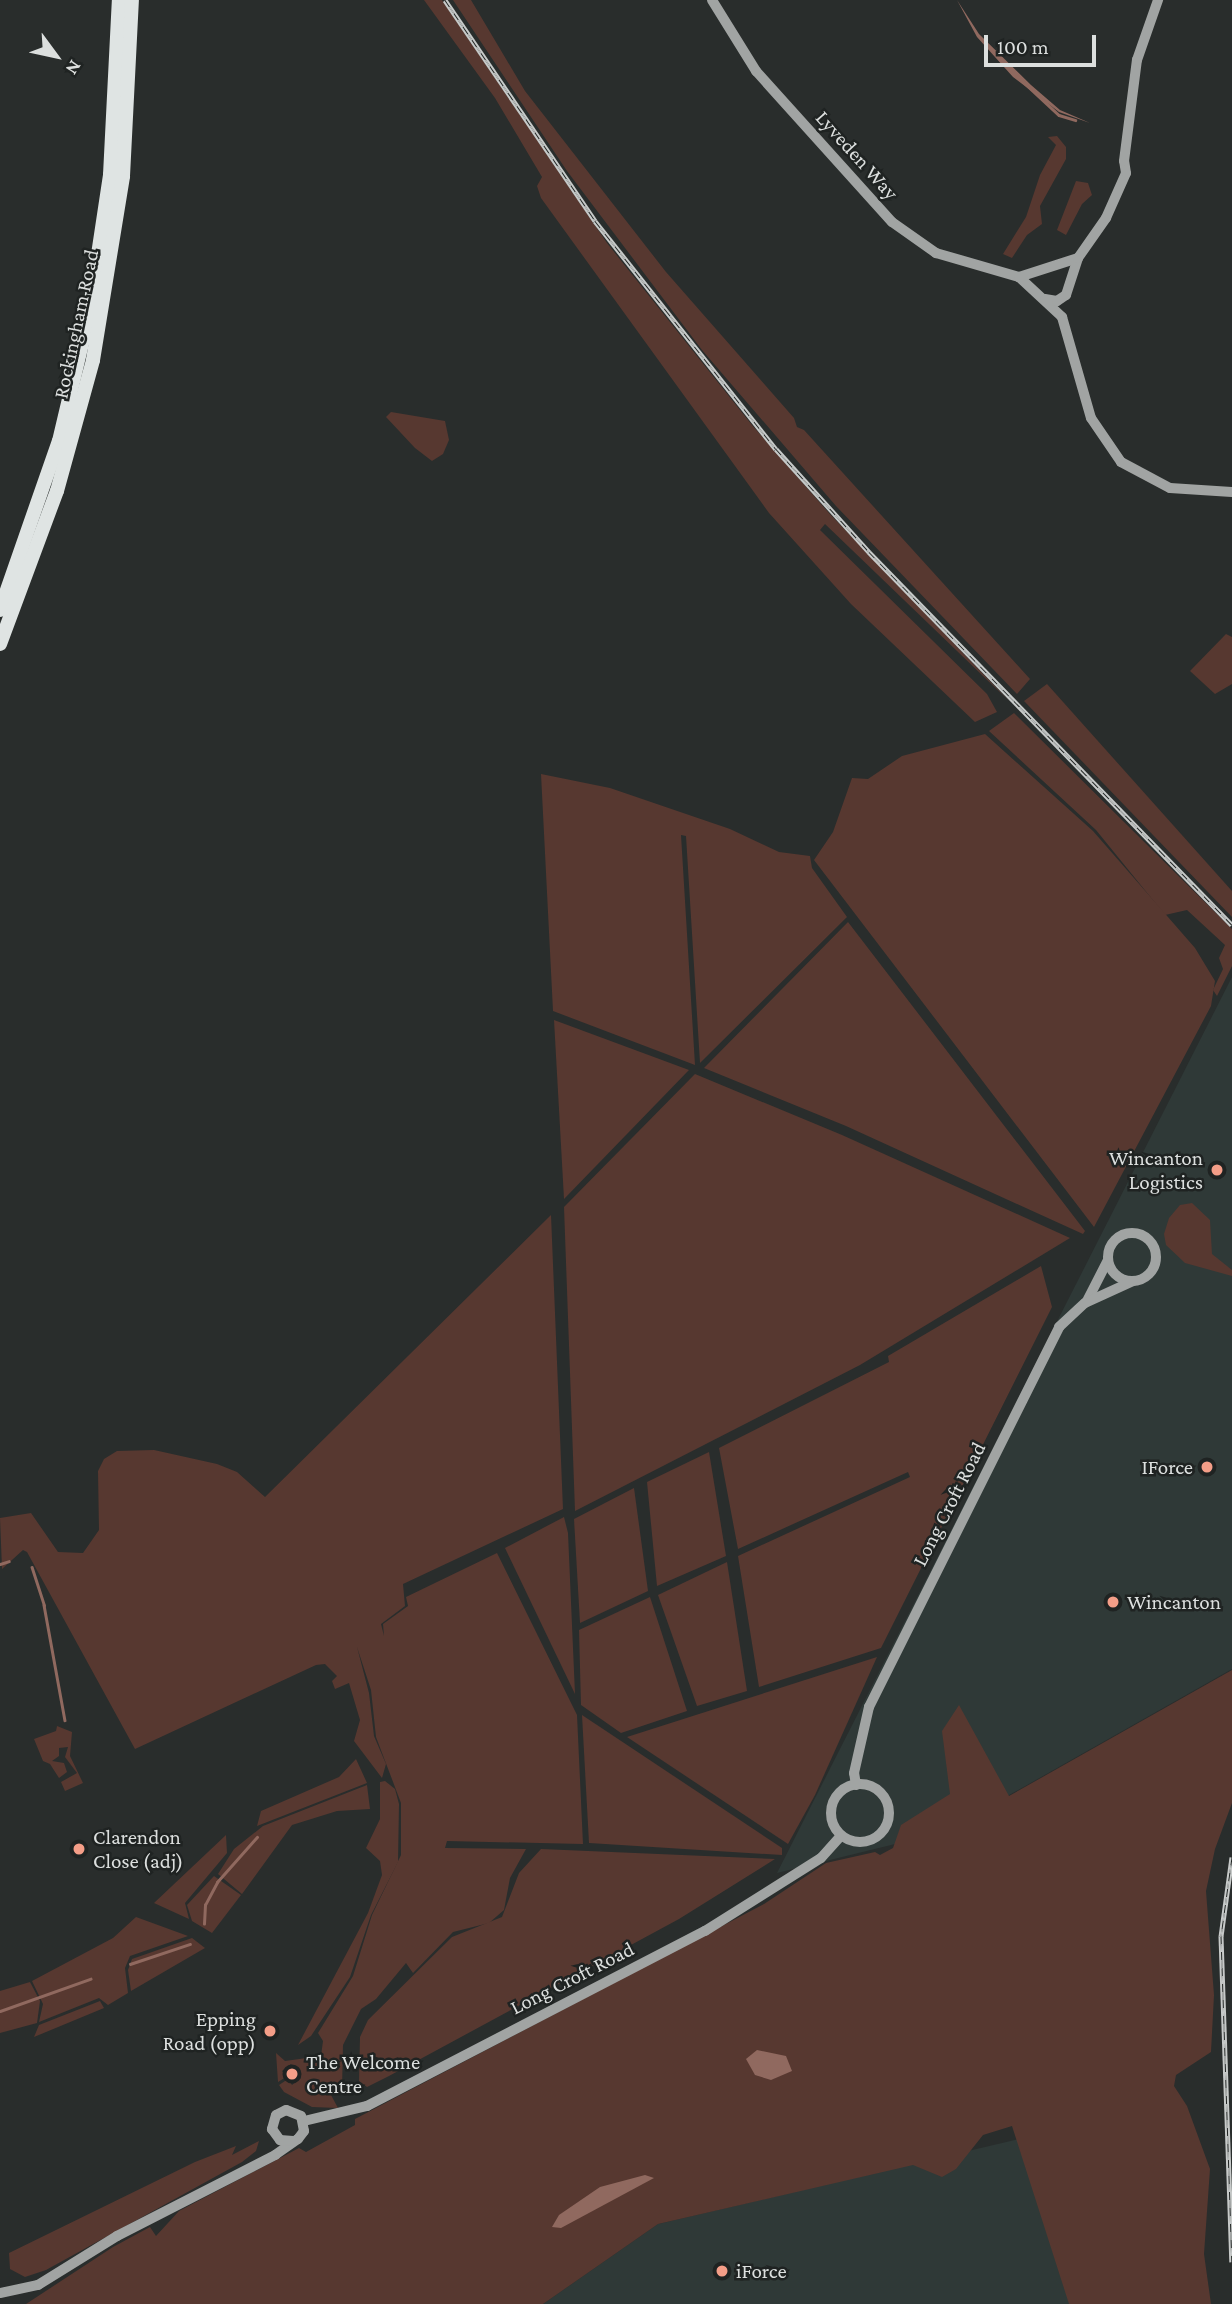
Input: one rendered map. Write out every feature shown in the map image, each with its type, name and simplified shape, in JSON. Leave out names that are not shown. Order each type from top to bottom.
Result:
[{"type":"highway","name":"Rockingham Road","points":[[0,610],[55,453],[89,314],[110,175],[119,0]]},
{"type":"highway","name":"Rockingham Road","points":[[0,644],[57,491],[93,359],[123,176],[132,0]]},
{"type":"street","name":"Lyveden Way","points":[[712,0],[756,71],[892,222],[936,253],[1019,277],[1062,317]]},
{"type":"street","points":[[1041,271],[1035,284],[1041,296],[1057,301],[1066,295],[1078,258],[1106,218],[1126,173],[1124,161],[1137,60],[1158,0]]},
{"type":"street","points":[[1019,277],[1078,258]]},
{"type":"street","points":[[1053,267],[1063,271],[1069,282]]},
{"type":"street","name":"Lyveden Way","points":[[1066,295],[1062,317],[1091,418],[1114,455],[1158,485],[1191,492],[1232,492]]},
{"type":"street","points":[[1085,1303],[1108,1260],[1115,1240],[1130,1233],[1144,1236],[1152,1242],[1156,1261],[1148,1274],[1133,1281],[1115,1275],[1108,1260]]},
{"type":"street","name":"Long Croft Road","points":[[856,1785],[854,1773],[869,1707],[1059,1327],[1085,1303],[1133,1281]]},
{"type":"street","points":[[856,1785],[872,1787],[884,1797],[887,1823],[867,1841],[841,1836],[831,1810],[839,1793],[856,1785]]},
{"type":"street","name":"Long Croft Road","points":[[304,2120],[367,2106],[705,1931],[821,1858],[841,1836]]},
{"type":"street","points":[[0,2293],[37,2284],[117,2236],[259,2162],[301,2136],[304,2120],[297,2112],[280,2112],[273,2119],[274,2134],[259,2162]]},
{"type":"street","points":[[274,2134],[280,2140],[293,2141]]},
{"type":"street","points":[[0,2304],[14,2291]]},
{"type":"shaded area","points":[[424,0],[442,0],[607,243],[752,425],[829,513],[1009,701],[825,524],[820,530],[987,694],[997,712],[975,722],[851,604],[769,513],[541,198],[537,186],[542,177],[495,98]]},
{"type":"shaded area","points":[[453,0],[471,0],[525,91],[666,272],[794,418],[797,427],[804,430],[1030,679],[1017,694],[836,506],[702,350],[567,171]]},
{"type":"shaded area","points":[[957,0],[979,34],[1031,85],[1060,110],[1090,123],[1059,112],[1013,77],[977,37]]},
{"type":"shaded area","points":[[1057,136],[1066,147],[1066,159],[1040,206],[1042,224],[1027,235],[1012,258],[1003,254],[1026,217],[1040,175],[1056,145],[1048,137]]},
{"type":"shaded area","points":[[1076,181],[1088,183],[1092,195],[1082,204],[1066,235],[1057,230]]},
{"type":"shaded area","points":[[391,412],[445,421],[449,440],[443,454],[432,461],[415,448],[386,417]]},
{"type":"shaded area","points":[[1226,634],[1232,637],[1232,684],[1215,694],[1190,671]]},
{"type":"shaded area","points":[[1047,684],[1232,891],[1232,917],[1024,701]]},
{"type":"shaded area","points":[[1014,713],[1232,929],[1232,966],[1217,996],[1213,990],[1223,969],[1219,958],[1225,945],[1187,910],[1165,915],[1096,830],[989,731]]},
{"type":"shaded area","points":[[985,734],[1093,831],[1195,948],[1215,981],[1211,1006],[1094,1227],[814,860],[833,832],[852,778],[868,779],[902,756]]},
{"type":"shaded area","points":[[541,774],[610,788],[730,829],[779,852],[810,856],[812,868],[847,917],[700,1063],[686,836],[681,835],[695,1065],[553,1011]]},
{"type":"shaded area","points":[[848,922],[1085,1231],[1083,1234],[846,1126],[704,1068]]},
{"type":"shaded area","points":[[1232,977],[1232,1669],[944,1832],[777,1873]]},
{"type":"shaded area","points":[[554,1020],[689,1070],[564,1199]]},
{"type":"shaded area","points":[[695,1074],[842,1135],[1070,1238],[860,1365],[575,1511],[564,1207]]},
{"type":"shaded area","points":[[1192,1203],[1210,1220],[1212,1254],[1232,1270],[1232,1276],[1185,1263],[1166,1245],[1164,1234],[1169,1218],[1180,1205]]},
{"type":"shaded area","points":[[551,1215],[563,1509],[403,1584],[405,1606],[381,1624],[384,1636],[383,1624],[408,1606],[406,1597],[497,1553],[577,1715],[583,1844],[447,1841],[445,1848],[526,1849],[510,1878],[504,1910],[489,1923],[453,1932],[413,1973],[406,1963],[376,1999],[361,2009],[343,2045],[342,2089],[331,2095],[338,2108],[312,2107],[284,2092],[279,2085],[288,2079],[292,2085],[301,2078],[291,2064],[282,2071],[286,2077],[278,2082],[276,2053],[285,2061],[321,2056],[323,2041],[318,2033],[353,1976],[372,1915],[401,1855],[401,1803],[376,1737],[371,1690],[357,1647],[369,1693],[374,1736],[386,1764],[382,1778],[354,1741],[360,1720],[349,1683],[335,1689],[332,1681],[337,1676],[325,1664],[316,1665],[135,1749],[27,1552],[23,1550],[2,1569],[0,1518],[31,1513],[58,1552],[83,1553],[99,1530],[98,1471],[104,1459],[117,1451],[154,1450],[217,1464],[237,1472],[265,1497]]},
{"type":"shaded area","points":[[1041,1266],[1052,1307],[881,1648],[759,1687],[738,1556],[910,1477],[908,1472],[738,1549],[719,1448],[889,1362],[888,1356]]},
{"type":"shaded area","points":[[709,1452],[726,1556],[657,1586],[647,1482]]},
{"type":"shaded area","points":[[634,1488],[648,1591],[580,1623],[574,1519]]},
{"type":"shaded area","points":[[564,1517],[568,1533],[575,1694],[505,1548]]},
{"type":"shaded area","points":[[727,1562],[747,1691],[697,1706],[658,1595]]},
{"type":"shaded area","points":[[650,1597],[687,1711],[621,1733],[581,1705],[579,1630]]},
{"type":"shaded area","points":[[877,1657],[815,1795],[788,1844],[627,1737]]},
{"type":"shaded area","points":[[1232,1670],[1232,1803],[1215,1849],[1206,1891],[1214,1995],[1211,2052],[1176,2075],[1174,2086],[1187,2106],[1210,2169],[1204,2254],[1211,2304],[1069,2304],[1012,2126],[983,2135],[956,2169],[942,2177],[913,2165],[658,2224],[543,2304],[26,2304],[113,2247],[150,2227],[156,2236],[179,2211],[299,2148],[306,2152],[355,2125],[355,2119],[764,1904],[826,1863],[875,1852],[880,1855],[893,1848],[901,1825],[950,1794],[942,1731],[959,1705],[1009,1796]]},
{"type":"shaded area","points":[[582,1715],[782,1848],[782,1855],[589,1843]]},
{"type":"shaded area","points":[[57,1726],[72,1732],[70,1756],[83,1783],[65,1791],[61,1782],[77,1773],[65,1757],[68,1747],[59,1748],[59,1756],[52,1761],[64,1763],[67,1772],[59,1778],[50,1764],[43,1761],[34,1739],[56,1731]]},
{"type":"shaded area","points":[[356,1759],[367,1783],[257,1826],[261,1811],[339,1777]]},
{"type":"shaded area","points":[[385,1781],[395,1789],[399,1804],[398,1862],[371,1915],[350,1977],[311,2036],[298,2045],[368,1913],[382,1875],[380,1861],[366,1848],[380,1819],[380,1782]]},
{"type":"shaded area","points":[[367,1785],[370,1809],[337,1811],[292,1825],[242,1894],[218,1874],[234,1849],[263,1826]]},
{"type":"shaded area","points":[[226,1835],[227,1853],[185,1903],[189,1919],[154,1903]]},
{"type":"shaded area","points":[[541,1849],[775,1859],[679,1919],[389,2076],[367,2087],[359,2081],[360,2037],[368,2020],[452,1937],[502,1917],[519,1873]]},
{"type":"shaded area","points":[[214,1876],[241,1895],[212,1933],[192,1921],[187,1905]]},
{"type":"shaded area","points":[[136,1917],[188,1936],[130,1956],[125,1968],[128,1993],[108,2005],[99,1998],[39,2022],[43,2004],[32,1981],[113,1938]]},
{"type":"shaded area","points":[[192,1938],[205,1948],[131,1991],[128,1970],[132,1959]]},
{"type":"shaded area","points":[[30,1982],[40,2001],[37,2023],[0,2033],[0,1991]]},
{"type":"shaded area","points":[[100,2001],[104,2008],[34,2037],[39,2025]]},
{"type":"shaded area","points":[[757,2050],[786,2056],[792,2071],[771,2080],[755,2075],[746,2059]]},
{"type":"shaded area","points":[[1023,2138],[1073,2304],[543,2304],[658,2224]]},
{"type":"shaded area","points":[[259,2141],[256,2151],[242,2162],[46,2270],[25,2277],[10,2269],[9,2253],[195,2162],[236,2146],[232,2155]]},
{"type":"shaded area","points":[[645,2175],[654,2178],[561,2228],[552,2227],[559,2215],[600,2187]]},
{"type":"waterway","points":[[1017,76],[1059,115],[1075,120]]},
{"type":"waterway","points":[[0,1564],[9,1561]]},
{"type":"waterway","points":[[32,1567],[44,1605],[65,1720]]},
{"type":"waterway","points":[[204,1924],[205,1905],[217,1882],[257,1837]]},
{"type":"waterway","points":[[130,1964],[190,1944]]},
{"type":"waterway","points":[[0,2011],[90,1979]]},
{"type":"railway","points":[[445,0],[595,221],[776,449],[869,552],[1232,925]]},
{"type":"railway","points":[[1232,1857],[1221,1936],[1232,2262]]},
{"type":"place","name":"Wincanton Logistics","points":[[1217,1170]]},
{"type":"place","name":"IForce","points":[[1207,1467]]},
{"type":"place","name":"Wincanton","points":[[1113,1602]]},
{"type":"place","name":"Clarendon Close (adj)","points":[[79,1849]]},
{"type":"place","name":"Epping Road (opp)","points":[[270,2031]]},
{"type":"place","name":"The Welcome Centre","points":[[292,2074]]},
{"type":"place","name":"iForce","points":[[722,2271]]}]
